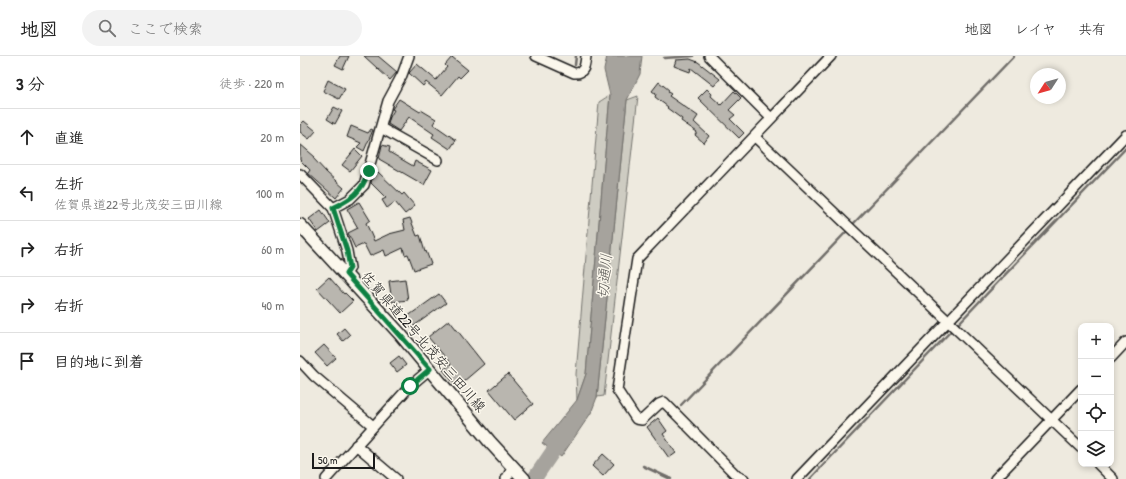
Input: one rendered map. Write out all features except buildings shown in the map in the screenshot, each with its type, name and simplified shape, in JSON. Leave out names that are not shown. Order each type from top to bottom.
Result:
[{"type":"main road","name":"佐賀県道22号北茂安三田川線","points":[[300,225],[346,274],[430,369],[518,472]]},
{"type":"street","points":[[333,208],[350,199],[364,185],[388,101],[402,74],[409,56]]},
{"type":"street","points":[[536,56],[574,73],[579,73],[584,67],[586,56]]},
{"type":"street","points":[[709,56],[771,118]]},
{"type":"street","points":[[744,479],[737,476],[664,402],[659,404],[642,420],[636,419],[617,390],[637,258],[755,137],[771,118],[831,56]]},
{"type":"street","points":[[381,128],[438,160]]},
{"type":"street","points":[[797,479],[1126,135]]},
{"type":"street","points":[[755,137],[1078,445]]},
{"type":"street","points":[[300,174],[333,208],[347,251],[350,268],[346,274]]},
{"type":"street","points":[[1114,355],[1126,342]]},
{"type":"street","points":[[300,361],[314,376],[373,426]]},
{"type":"street","points":[[326,479],[410,386],[430,369]]},
{"type":"street","points":[[995,479],[1078,392]]},
{"type":"street","points":[[356,445],[396,479]]},
{"type":"street","points":[[1101,467],[1113,479]]},
{"type":"street","points":[[506,479],[518,472]]},
{"type":"shaded area","points":[[610,95],[586,374],[577,400],[576,374],[599,102]]},
{"type":"shaded area","points":[[638,96],[604,396],[597,397],[627,100]]},
{"type":"water","points":[[607,56],[642,56],[640,74],[627,100],[597,397],[591,413],[561,457],[542,443],[577,400],[586,374],[610,95],[604,70]]},
{"type":"waterway","points":[[575,65],[576,56]]},
{"type":"waterway","points":[[664,58],[693,56]]},
{"type":"waterway","points":[[854,223],[1014,56]]},
{"type":"waterway","points":[[959,323],[1126,148]]},
{"type":"waterway","points":[[681,405],[846,232]]},
{"type":"waterway","points":[[810,479],[950,332]]},
{"type":"waterway","name":"切通川","points":[[534,479],[564,435]]},
{"type":"waterway","points":[[643,466],[671,479]]},
{"type":"route","points":[[369,171],[364,185],[350,199],[333,208],[347,251],[350,268],[346,274],[430,369],[410,386]]}]
